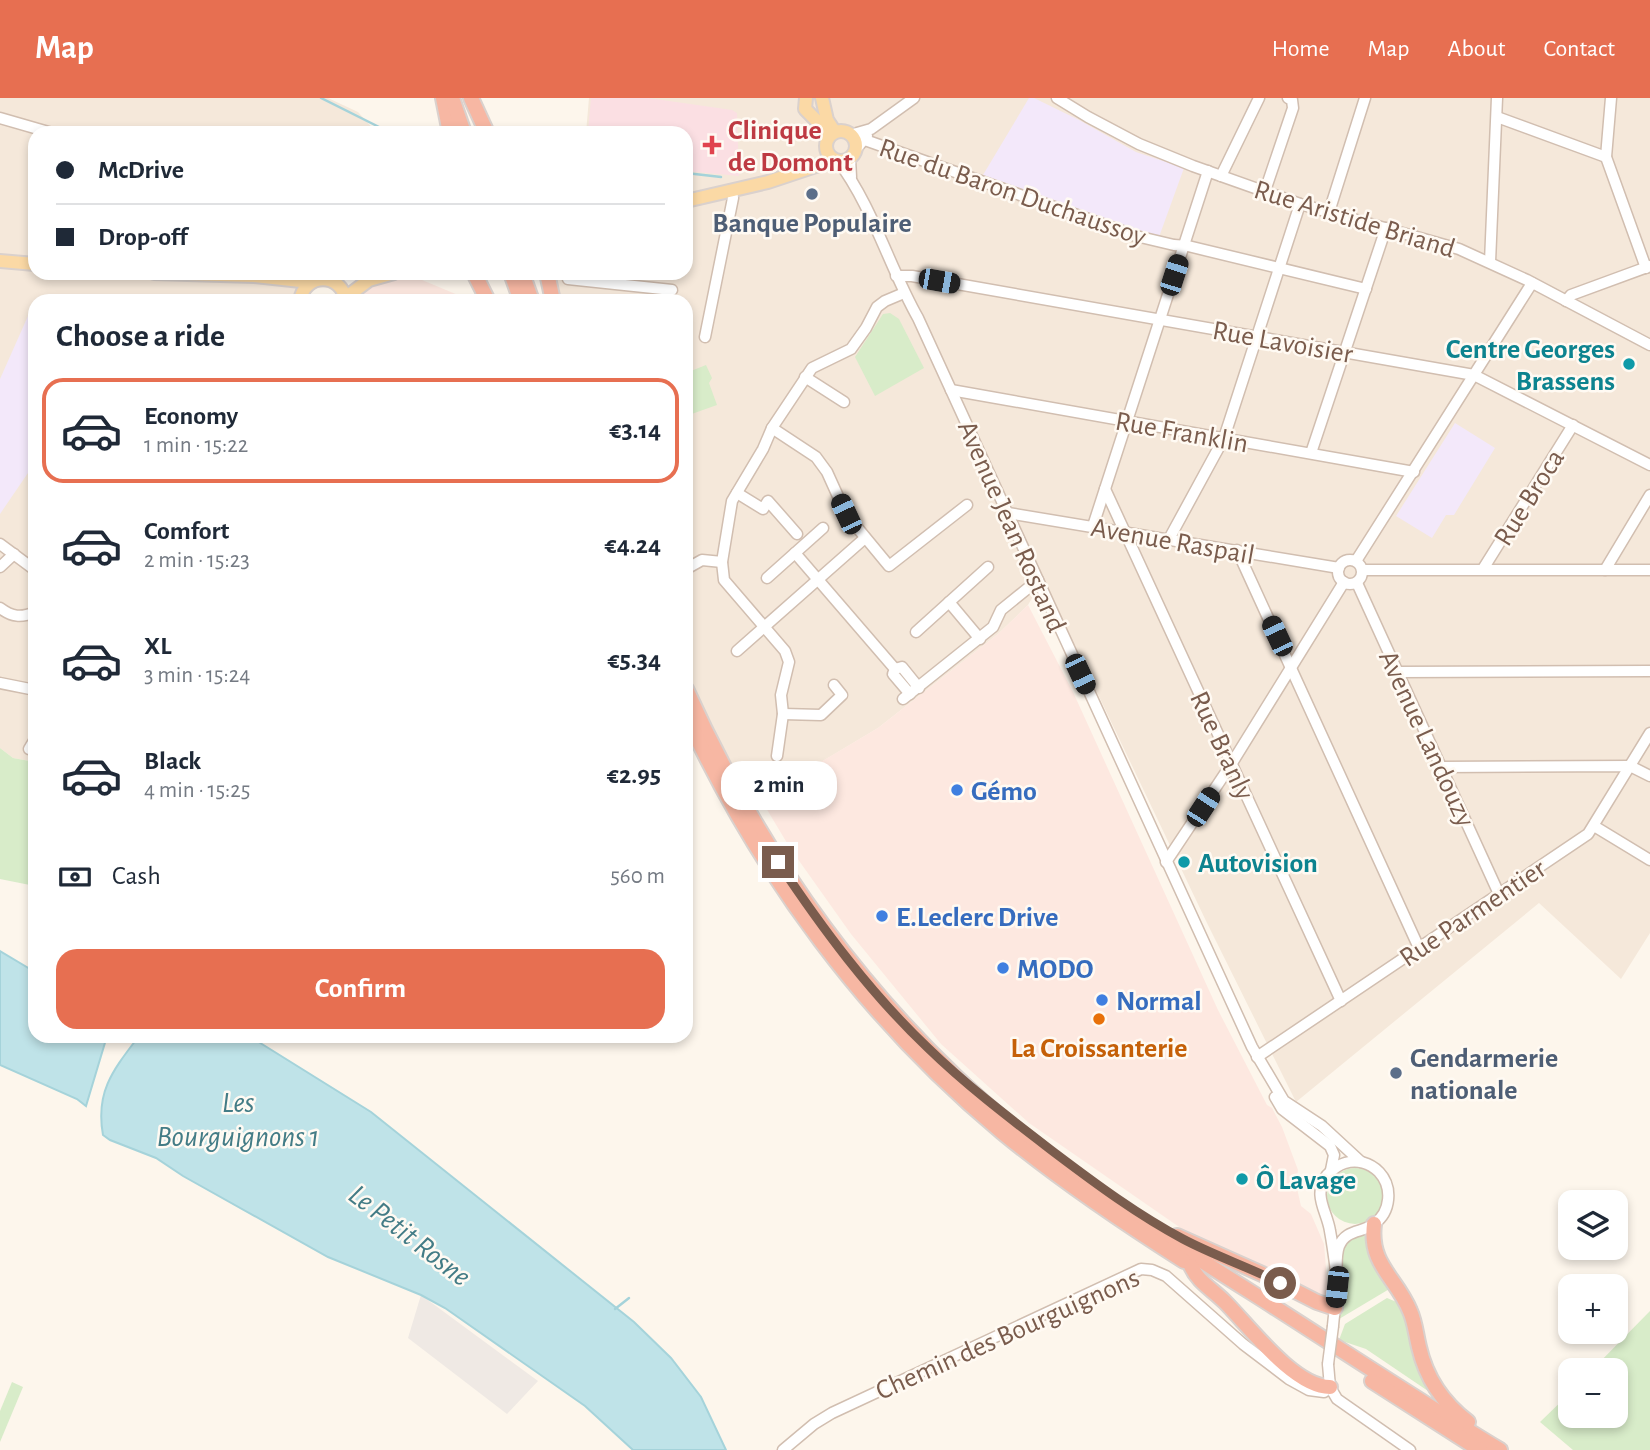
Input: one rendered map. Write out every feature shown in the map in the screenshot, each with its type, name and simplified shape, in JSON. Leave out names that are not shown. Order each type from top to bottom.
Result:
[{"type":"highway","points":[[443,98],[449,126]]},
{"type":"highway","points":[[452,98],[462,126]]},
{"type":"highway","points":[[464,98],[473,126]]},
{"type":"highway","points":[[471,98],[483,126]]},
{"type":"highway","points":[[693,704],[723,768],[791,881],[835,942],[930,1050],[1023,1136],[1103,1196],[1500,1450]]},
{"type":"highway","points":[[693,729],[721,786],[763,857],[826,947],[883,1016],[947,1082],[1010,1138],[1115,1217],[1480,1450]]},
{"type":"highway","points":[[930,1050],[1033,1136],[1096,1184],[1158,1225],[1317,1303],[1335,1308]]},
{"type":"highway","points":[[1374,1224],[1375,1253],[1411,1313],[1421,1357],[1435,1387],[1459,1415],[1507,1450]]},
{"type":"highway","points":[[1191,1266],[1196,1278],[1225,1302],[1248,1339],[1276,1355],[1303,1383],[1331,1389]]},
{"type":"main road","points":[[822,98],[827,120],[841,148]]},
{"type":"main road","points":[[804,99],[805,109],[841,148]]},
{"type":"main road","points":[[841,148],[844,131],[850,135]]},
{"type":"main road","points":[[693,199],[768,182],[803,169],[841,148]]},
{"type":"main road","points":[[0,261],[28,263]]},
{"type":"main road","points":[[279,280],[295,294]]},
{"type":"main road","points":[[299,280],[310,282]]},
{"type":"main road","points":[[302,294],[305,287],[315,280]]},
{"type":"main road","points":[[330,280],[337,283],[354,280]]},
{"type":"main road","points":[[352,294],[368,280]]},
{"type":"main road","points":[[337,283],[342,294]]},
{"type":"street","points":[[841,148],[914,98]]},
{"type":"street","name":"Rue Aristide Briand","points":[[1057,98],[1139,144],[1221,176],[1300,204],[1459,249],[1532,283],[1650,345]]},
{"type":"street","points":[[1221,176],[1259,98]]},
{"type":"street","points":[[1265,191],[1293,108],[1292,100],[1288,98]]},
{"type":"street","points":[[1329,212],[1365,98]]},
{"type":"street","points":[[1490,262],[1497,98]]},
{"type":"street","points":[[1566,301],[1570,295],[1648,267],[1606,157],[1611,98]]},
{"type":"street","points":[[1497,117],[1606,157]]},
{"type":"street","points":[[0,118],[28,126]]},
{"type":"street","points":[[850,135],[872,129]]},
{"type":"street","name":"Avenue Jean Rostand","points":[[841,148],[851,178],[1282,1109],[1319,1136],[1333,1151],[1335,1159],[1330,1171]]},
{"type":"street","name":"Rue du Baron Duchaussoy","points":[[841,148],[1136,236],[1366,289]]},
{"type":"street","points":[[1093,526],[1208,171]]},
{"type":"street","points":[[705,337],[733,198],[732,191]]},
{"type":"street","points":[[1169,539],[1224,438],[1300,204]]},
{"type":"street","points":[[1311,453],[1386,228]]},
{"type":"street","name":"Rue Lavoisier","points":[[896,276],[912,276],[1474,375],[1650,466]]},
{"type":"street","points":[[578,280],[672,290]]},
{"type":"street","points":[[625,280],[625,285]]},
{"type":"street","points":[[1532,283],[1414,472],[1360,566],[1362,578],[1357,583],[1350,584],[1343,582],[1339,576],[1339,568],[1346,561],[1360,566],[1650,570]]},
{"type":"street","points":[[777,756],[783,714],[781,695],[789,662],[785,651],[724,580],[722,562],[730,508],[772,428],[812,368],[851,349],[877,307],[885,300],[904,293]]},
{"type":"street","points":[[806,377],[844,402]]},
{"type":"street","name":"Rue Franklin","points":[[951,390],[1414,472]]},
{"type":"street","name":"Rue Broca","points":[[1483,569],[1573,425]]},
{"type":"street","points":[[772,428],[816,457],[827,472],[846,514],[889,566],[948,517],[967,505]]},
{"type":"street","name":"Rue Branly","points":[[1105,489],[1341,1001]]},
{"type":"street","points":[[737,493],[763,509],[768,501],[797,534]]},
{"type":"street","points":[[1605,570],[1650,495]]},
{"type":"street","name":"Avenue Raspail","points":[[1007,513],[1339,568]]},
{"type":"street","points":[[766,578],[823,528]]},
{"type":"street","points":[[737,651],[864,538]]},
{"type":"street","points":[[0,544],[28,565]]},
{"type":"street","points":[[1237,550],[1419,948]]},
{"type":"street","points":[[795,553],[895,669],[902,667],[911,694],[993,627],[1001,610],[1038,580]]},
{"type":"street","points":[[0,567],[14,554]]},
{"type":"street","points":[[693,565],[702,560],[722,562]]},
{"type":"street","points":[[916,632],[988,567]]},
{"type":"street","points":[[1166,862],[1343,582]]},
{"type":"street","name":"Avenue Landouzy","points":[[1357,583],[1499,894]]},
{"type":"street","points":[[949,602],[979,639]]},
{"type":"street","points":[[0,608],[8,614],[23,617],[28,615]]},
{"type":"street","points":[[1397,672],[1650,671]]},
{"type":"street","points":[[0,683],[28,689]]},
{"type":"street","points":[[783,714],[821,715],[842,695],[835,685]]},
{"type":"street","name":"Rue Parmentier","points":[[1259,1060],[1341,1001],[1588,834],[1650,733]]},
{"type":"street","points":[[1441,767],[1630,766],[1650,776]]},
{"type":"street","points":[[1594,826],[1650,860]]},
{"type":"street","name":"Avenue Jean Rostand","points":[[1259,1060],[1284,1101],[1322,1126],[1361,1162]]},
{"type":"street","points":[[1337,1279],[1330,1229],[1320,1201],[1320,1190],[1330,1171],[1345,1163],[1361,1162],[1374,1167],[1381,1174],[1389,1193],[1388,1205],[1383,1216],[1374,1224],[1346,1236],[1339,1247],[1337,1279],[1335,1308],[1328,1364],[1331,1389],[1337,1399],[1410,1450]]},
{"type":"street","points":[[1325,1215],[1338,1227],[1356,1230]]},
{"type":"street","name":"Chemin des Bourguignons","points":[[783,1450],[814,1424],[842,1408],[1140,1269],[1152,1269],[1166,1276],[1248,1339]]},
{"type":"street","points":[[1303,1383],[1321,1375],[1328,1364]]},
{"type":"shaded area","points":[[0,98],[328,98],[358,112],[371,126],[28,126],[28,280],[317,280],[308,294],[28,294],[28,761],[13,758],[0,748]]},
{"type":"shaded area","points":[[589,98],[1650,98],[1650,933],[1621,979],[1539,903],[1296,1102],[1207,923],[1043,579],[1028,605],[998,634],[878,728],[751,804],[693,692],[693,294],[552,294],[549,280],[693,280],[693,126],[587,126]]},
{"type":"shaded area","name":"Clinique de Domont","points":[[591,98],[648,98],[732,110],[737,113],[739,176],[693,172],[693,126],[589,126]]},
{"type":"shaded area","points":[[1029,98],[1079,120],[1136,152],[1184,168],[1159,237],[983,175]]},
{"type":"shaded area","points":[[388,280],[422,280],[456,294],[359,294],[374,283]]},
{"type":"shaded area","points":[[28,316],[28,473],[0,514],[0,379]]},
{"type":"shaded area","points":[[1455,423],[1495,448],[1454,515],[1446,515],[1432,538],[1396,516]]},
{"type":"shaded area","points":[[1028,605],[1073,692],[1218,1010],[1267,1105],[1272,1108],[1282,1127],[1298,1170],[1296,1184],[1301,1206],[1311,1214],[1324,1244],[1328,1292],[1323,1297],[1198,1240],[1029,1123],[941,1044],[851,934],[790,848],[760,798],[878,728],[998,634]]},
{"type":"shaded area","points":[[421,1295],[538,1381],[507,1414],[408,1338]]},
{"type":"green space","points":[[890,313],[899,319],[924,368],[875,396],[855,357],[883,314]]},
{"type":"green space","points":[[706,365],[712,378],[709,383],[717,405],[693,414],[693,370]]},
{"type":"green space","points":[[0,748],[13,758],[28,761],[28,885],[0,879]]},
{"type":"green space","points":[[1350,1168],[1360,1168],[1375,1176],[1381,1185],[1381,1207],[1375,1216],[1360,1224],[1350,1224],[1332,1212],[1327,1201],[1327,1191],[1339,1173]]},
{"type":"green space","points":[[1368,1233],[1391,1288],[1339,1319],[1341,1249],[1350,1237]]},
{"type":"green space","points":[[1387,1298],[1399,1303],[1405,1310],[1424,1379],[1431,1393],[1366,1349],[1339,1340],[1345,1324]]},
{"type":"green space","points":[[1650,1311],[1650,1450],[1573,1450],[1540,1422],[1558,1405],[1558,1428],[1628,1428],[1628,1358],[1604,1358],[1618,1344],[1628,1344],[1628,1333]]},
{"type":"green space","points":[[12,1382],[23,1387],[0,1442],[0,1411]]},
{"type":"water","points":[[0,951],[28,968],[28,1043],[105,1043],[86,1106],[77,1099],[0,1065]]},
{"type":"water","name":"Les Bourguignons 1","points":[[134,1043],[260,1043],[371,1112],[634,1322],[671,1358],[701,1397],[726,1450],[633,1450],[585,1406],[445,1308],[421,1295],[328,1257],[183,1176],[156,1158],[110,1140],[103,1135],[102,1106],[109,1081]]},
{"type":"waterway","points":[[321,98],[377,126]]},
{"type":"waterway","points":[[693,174],[721,177]]},
{"type":"waterway","points":[[615,1309],[629,1298]]},
{"type":"place","name":"Clinique de Domont","points":[[712,145]]},
{"type":"place","name":"Banque Populaire","points":[[812,194]]},
{"type":"place","name":"Centre Georges Brassens","points":[[1629,364]]},
{"type":"place","name":"Gémo","points":[[957,790]]},
{"type":"place","name":"Autovision","points":[[1184,862]]},
{"type":"place","name":"E.Leclerc Drive","points":[[882,916]]},
{"type":"place","name":"MODO","points":[[1003,968]]},
{"type":"place","name":"Normal","points":[[1102,1000]]},
{"type":"place","name":"La Croissanterie","points":[[1099,1019]]},
{"type":"place","name":"Gendarmerie nationale","points":[[1396,1073]]},
{"type":"place","name":"Ô Lavage","points":[[1242,1179]]},
{"type":"route","points":[[778,862],[835,942],[905,1026],[1012,1120],[1096,1184],[1158,1225],[1280,1283]]},
{"type":"water label","name":"Le Petit Rosne","points":[[410,1235]]}]
